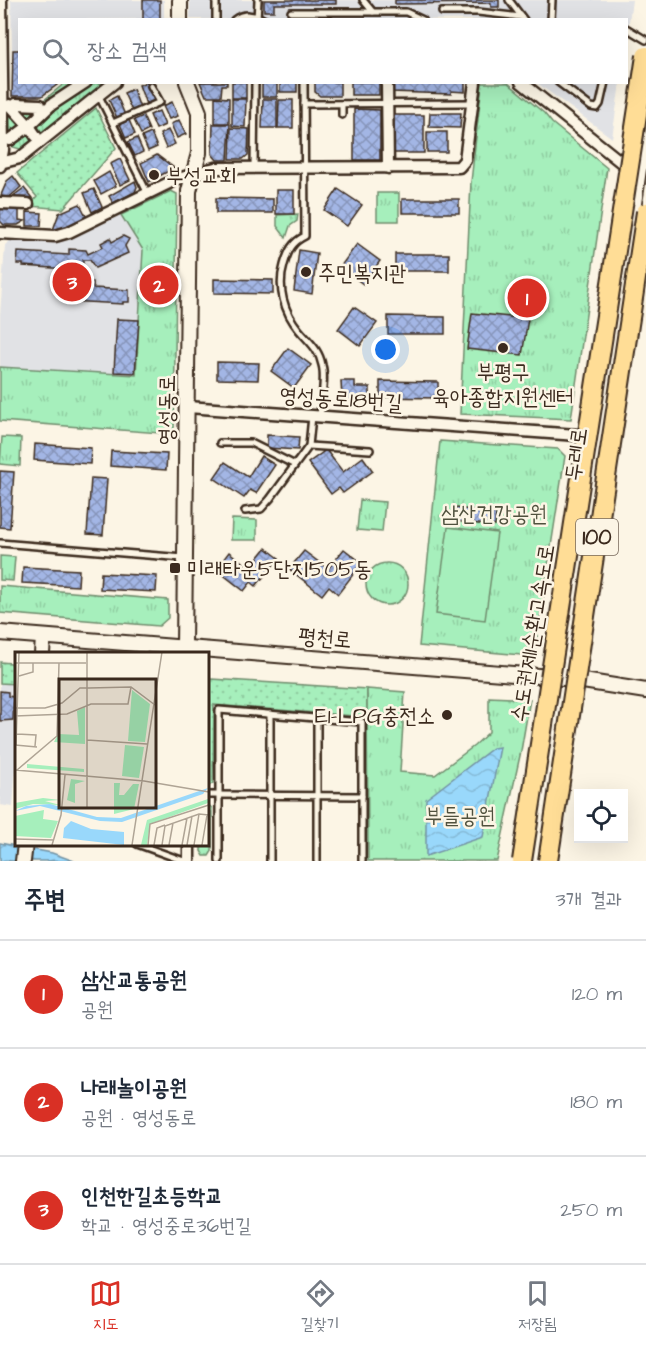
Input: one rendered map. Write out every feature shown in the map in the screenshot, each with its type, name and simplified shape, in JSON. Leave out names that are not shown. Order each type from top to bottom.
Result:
[{"type":"highway","name":"수도권제1순환고속도로","points":[[522,861],[646,56]]},
{"type":"highway","name":"100","points":[[548,861],[646,212]]},
{"type":"street","points":[[1,0],[3,150],[0,164],[20,158],[113,84]]},
{"type":"street","points":[[180,0],[180,18]]},
{"type":"street","points":[[10,140],[51,105],[84,84]]},
{"type":"street","name":"영성동로","points":[[184,651],[189,191],[199,153],[199,111],[188,84]]},
{"type":"street","points":[[387,84],[388,168]]},
{"type":"street","points":[[0,233],[55,236],[69,232],[175,180],[215,168],[452,168],[459,166],[465,160],[475,84]]},
{"type":"street","points":[[523,84],[638,176]]},
{"type":"street","points":[[64,97],[73,108]]},
{"type":"street","points":[[36,136],[13,108],[16,104],[40,105],[41,114]]},
{"type":"street","name":"두레로","points":[[564,678],[646,122]]},
{"type":"street","points":[[0,203],[28,204]]},
{"type":"street","name":"영성동로18번길","points":[[188,407],[598,436]]},
{"type":"street","name":"평천로","points":[[0,633],[184,651]]},
{"type":"street","points":[[42,652],[43,637]]},
{"type":"street","name":"평천로","points":[[208,653],[564,678],[646,691]]},
{"type":"street","points":[[23,861],[25,846]]},
{"type":"street","points":[[187,861],[189,846]]},
{"type":"lane","points":[[216,0],[216,18]]},
{"type":"lane","points":[[236,18],[240,15],[258,18],[258,0]]},
{"type":"lane","points":[[363,0],[373,12]]},
{"type":"lane","points":[[509,0],[522,18]]},
{"type":"lane","points":[[551,18],[552,0]]},
{"type":"lane","points":[[291,12],[406,12],[419,18]]},
{"type":"lane","points":[[442,12],[478,12],[522,18]]},
{"type":"lane","points":[[628,29],[646,40]]},
{"type":"lane","points":[[254,168],[255,84]]},
{"type":"lane","points":[[245,512],[261,509],[309,446],[323,366],[316,348],[298,330],[286,310],[282,294],[282,272],[287,254],[295,241],[306,236],[304,84]]},
{"type":"lane","points":[[561,84],[591,107],[597,108],[600,104],[604,84]]},
{"type":"lane","points":[[113,123],[160,102],[151,86]]},
{"type":"lane","points":[[99,95],[148,194]]},
{"type":"lane","points":[[304,104],[472,103]]},
{"type":"lane","points":[[342,104],[342,115]]},
{"type":"lane","points":[[220,443],[251,443],[295,465]]},
{"type":"lane","points":[[309,446],[370,450]]},
{"type":"lane","points":[[0,543],[185,558]]},
{"type":"lane","points":[[219,861],[219,710],[362,722],[362,861]]},
{"type":"lane","points":[[270,714],[270,861]]},
{"type":"lane","points":[[317,718],[317,861]]},
{"type":"lane","points":[[208,795],[362,796]]},
{"type":"lane","points":[[142,846],[187,861]]},
{"type":"shaded area","points":[[11,0],[164,0],[164,18],[18,18],[18,49],[12,49]]},
{"type":"shaded area","points":[[190,0],[632,0],[628,29],[628,18],[190,18]]},
{"type":"shaded area","points":[[538,84],[620,84],[612,138]]},
{"type":"shaded area","points":[[121,215],[143,250],[136,375],[0,367],[0,315],[5,245],[11,240],[66,241]]},
{"type":"shaded area","points":[[0,683],[15,684],[15,778],[13,807],[0,805]]},
{"type":"green space","points":[[64,84],[105,84],[20,149],[13,147],[10,140],[10,99],[44,100]]},
{"type":"green space","points":[[482,84],[509,84],[607,168],[571,419],[460,414],[471,182]]},
{"type":"green space","points":[[96,108],[116,148],[63,209],[29,206],[37,197],[17,173]]},
{"type":"green space","points":[[171,191],[177,194],[174,434],[0,421],[0,367],[136,375],[143,250],[121,215]]},
{"type":"green space","points":[[377,193],[399,193],[399,221],[377,221]]},
{"type":"green space","points":[[298,214],[297,221],[290,226],[286,238],[277,226],[277,215]]},
{"type":"green space","points":[[2,437],[21,438],[20,466],[0,464]]},
{"type":"green space","name":"삼산건강공원","points":[[440,441],[558,449],[565,456],[534,656],[419,646]]},
{"type":"green space","points":[[360,500],[385,502],[382,532],[357,530]]},
{"type":"green space","points":[[232,519],[257,520],[257,540],[231,540]]},
{"type":"green space","points":[[448,527],[497,533],[485,620],[436,614]]},
{"type":"green space","points":[[0,556],[15,557],[13,581],[0,580]]},
{"type":"green space","points":[[387,563],[395,564],[402,569],[407,576],[407,592],[402,599],[395,604],[387,605],[379,604],[372,599],[367,592],[366,584],[367,576],[372,569],[379,564]]},
{"type":"green space","points":[[0,586],[168,600],[168,618],[159,626],[0,613]]},
{"type":"green space","points":[[0,662],[11,663],[15,668],[15,684],[0,683]]},
{"type":"green space","points":[[211,679],[367,689],[367,717],[214,705],[213,783],[208,786],[208,681]]},
{"type":"green space","name":"부들공원","points":[[367,689],[405,692],[400,772],[435,775],[489,732],[489,697],[530,699],[497,861],[368,861]]},
{"type":"green space","points":[[208,805],[212,808],[212,851],[209,856],[204,856],[201,846],[208,846]]},
{"type":"water","points":[[500,747],[483,837],[426,856],[426,799],[493,748]]},
{"type":"water","points":[[0,843],[52,853],[74,861],[0,861]]},
{"type":"building","points":[[143,0],[160,0],[160,18],[143,18]]},
{"type":"building","points":[[264,0],[336,0],[336,4],[274,4],[274,11],[264,11]]},
{"type":"building","points":[[395,0],[499,0],[499,7],[491,7],[491,3],[395,4]]},
{"type":"building","points":[[13,50],[18,50],[18,84],[58,84],[42,96],[12,96]]},
{"type":"building","points":[[148,84],[155,101],[146,104],[139,85]]},
{"type":"building","points":[[201,84],[227,84],[222,85],[221,96],[206,96]]},
{"type":"building","points":[[232,84],[246,84],[246,98],[232,98]]},
{"type":"building","points":[[262,84],[277,84],[277,97],[262,97]]},
{"type":"building","points":[[280,84],[297,84],[297,92],[280,92]]},
{"type":"building","points":[[315,84],[340,84],[340,96],[320,96],[315,92]]},
{"type":"building","points":[[351,84],[379,84],[379,95],[351,95]]},
{"type":"building","points":[[391,84],[465,84],[465,92],[451,91],[451,94],[391,92]]},
{"type":"building","points":[[133,89],[140,108],[132,111],[124,93]]},
{"type":"building","points":[[117,96],[125,115],[117,118],[109,100]]},
{"type":"building","points":[[215,97],[229,98],[229,123],[215,123]]},
{"type":"building","points":[[232,99],[246,99],[245,127],[232,126]]},
{"type":"building","points":[[263,99],[277,99],[277,128],[262,128]]},
{"type":"building","points":[[279,100],[293,100],[293,128],[278,128]]},
{"type":"building","points":[[172,102],[178,116],[169,119],[163,106]]},
{"type":"building","points":[[354,109],[380,110],[380,160],[354,160]]},
{"type":"building","points":[[159,111],[165,125],[156,129],[150,115]]},
{"type":"building","points":[[430,113],[461,113],[460,128],[429,127]]},
{"type":"building","points":[[393,115],[424,115],[424,153],[392,153]]},
{"type":"building","points":[[143,116],[149,130],[141,134],[134,120]]},
{"type":"building","points":[[129,120],[135,134],[126,138],[120,124]]},
{"type":"building","points":[[179,120],[186,134],[177,138],[171,124]]},
{"type":"building","points":[[213,124],[230,124],[228,160],[217,160],[212,154]]},
{"type":"building","points":[[231,128],[249,129],[248,155],[243,159],[230,159]]},
{"type":"building","points":[[168,130],[175,144],[166,148],[160,134]]},
{"type":"building","points":[[427,132],[447,132],[447,152],[427,152]]},
{"type":"building","points":[[151,133],[157,147],[148,151],[142,137]]},
{"type":"building","points":[[137,138],[143,152],[135,156],[128,142]]},
{"type":"building","name":"부성교회","points":[[157,155],[174,168],[149,182],[141,163]]},
{"type":"building","points":[[120,159],[130,180],[120,185],[110,164]]},
{"type":"building","points":[[109,172],[116,186],[101,194],[94,181]]},
{"type":"building","points":[[13,176],[21,187],[6,200],[1,195],[7,181]]},
{"type":"building","points":[[135,181],[137,187],[135,192],[113,203],[109,196]]},
{"type":"building","points":[[24,188],[32,198],[28,201],[15,201],[12,197]]},
{"type":"building","points":[[94,189],[102,207],[92,212],[84,193]]},
{"type":"building","points":[[338,189],[362,205],[347,226],[324,210]]},
{"type":"building","points":[[276,190],[294,190],[294,214],[276,214]]},
{"type":"building","points":[[216,198],[273,199],[273,213],[216,213]]},
{"type":"building","points":[[402,199],[459,199],[459,213],[402,213]]},
{"type":"building","points":[[80,204],[87,218],[64,229],[53,230],[59,213]]},
{"type":"building","points":[[0,207],[19,207],[19,220],[25,221],[18,225],[4,225],[0,221]]},
{"type":"building","points":[[27,212],[42,213],[41,226],[27,226]]},
{"type":"building","points":[[123,236],[129,239],[125,246],[128,253],[95,268],[90,260],[83,260],[82,282],[93,282],[93,288],[129,290],[129,302],[123,302],[123,304],[68,301],[68,269],[17,264],[18,252],[69,255],[69,249],[86,250],[88,254],[103,247],[101,243],[110,238],[112,242]]},
{"type":"building","points":[[357,244],[380,261],[363,284],[340,267]]},
{"type":"building","name":"주민복지관","points":[[299,250],[317,253],[312,294],[294,291]]},
{"type":"building","points":[[395,254],[449,254],[449,271],[395,271]]},
{"type":"building","points":[[214,279],[273,280],[273,294],[214,293]]},
{"type":"building","points":[[354,307],[377,323],[360,346],[338,329]]},
{"type":"building","points":[[472,313],[528,319],[522,355],[467,349]]},
{"type":"building","points":[[388,316],[445,317],[445,334],[388,334]]},
{"type":"building","points":[[117,319],[139,320],[135,373],[114,372]]},
{"type":"building","points":[[288,348],[311,365],[294,388],[271,371]]},
{"type":"building","points":[[217,362],[259,363],[258,380],[217,379]]},
{"type":"building","points":[[341,381],[355,381],[355,387],[370,387],[370,400],[342,400]]},
{"type":"building","points":[[380,381],[438,382],[438,398],[380,397]]},
{"type":"building","points":[[267,435],[299,437],[298,450],[267,448]]},
{"type":"building","points":[[35,444],[91,448],[90,464],[34,460]]},
{"type":"building","points":[[326,450],[343,472],[363,457],[373,471],[343,493],[339,488],[331,494],[308,463]]},
{"type":"building","points":[[111,451],[167,454],[166,470],[110,466]]},
{"type":"building","points":[[261,456],[275,465],[256,493],[250,490],[244,498],[214,478],[225,462],[248,477]]},
{"type":"building","points":[[0,471],[14,472],[10,528],[0,527]]},
{"type":"building","points":[[91,478],[107,479],[103,535],[87,534]]},
{"type":"building","points":[[456,508],[496,513],[495,526],[454,521]]},
{"type":"building","points":[[266,548],[279,558],[256,586],[251,582],[244,591],[216,569],[229,552],[250,568]]},
{"type":"building","points":[[344,549],[362,563],[338,594],[329,586],[322,595],[289,569],[304,551],[328,569]]},
{"type":"building","points":[[23,567],[79,570],[78,586],[22,583]]},
{"type":"building","points":[[101,573],[157,576],[156,592],[100,589]]},
{"type":"building","points":[[0,691],[8,692],[8,696],[14,697],[13,720],[0,721]]},
{"type":"place","name":"부성교회","points":[[154,175]]},
{"type":"place","name":"주민복지관","points":[[306,272]]},
{"type":"place","name":"인천한길초등학교","points":[[72,282]]},
{"type":"place","name":"나래놀이공원","points":[[159,285]]},
{"type":"place","name":"삼산교통공원","points":[[527,298]]},
{"type":"place","name":"부평구 육아종합지원센터","points":[[503,348]]},
{"type":"place","name":"미래타운5단지505동","points":[[175,568]]},
{"type":"place","name":"E1-LPG충전소","points":[[447,715]]}]
